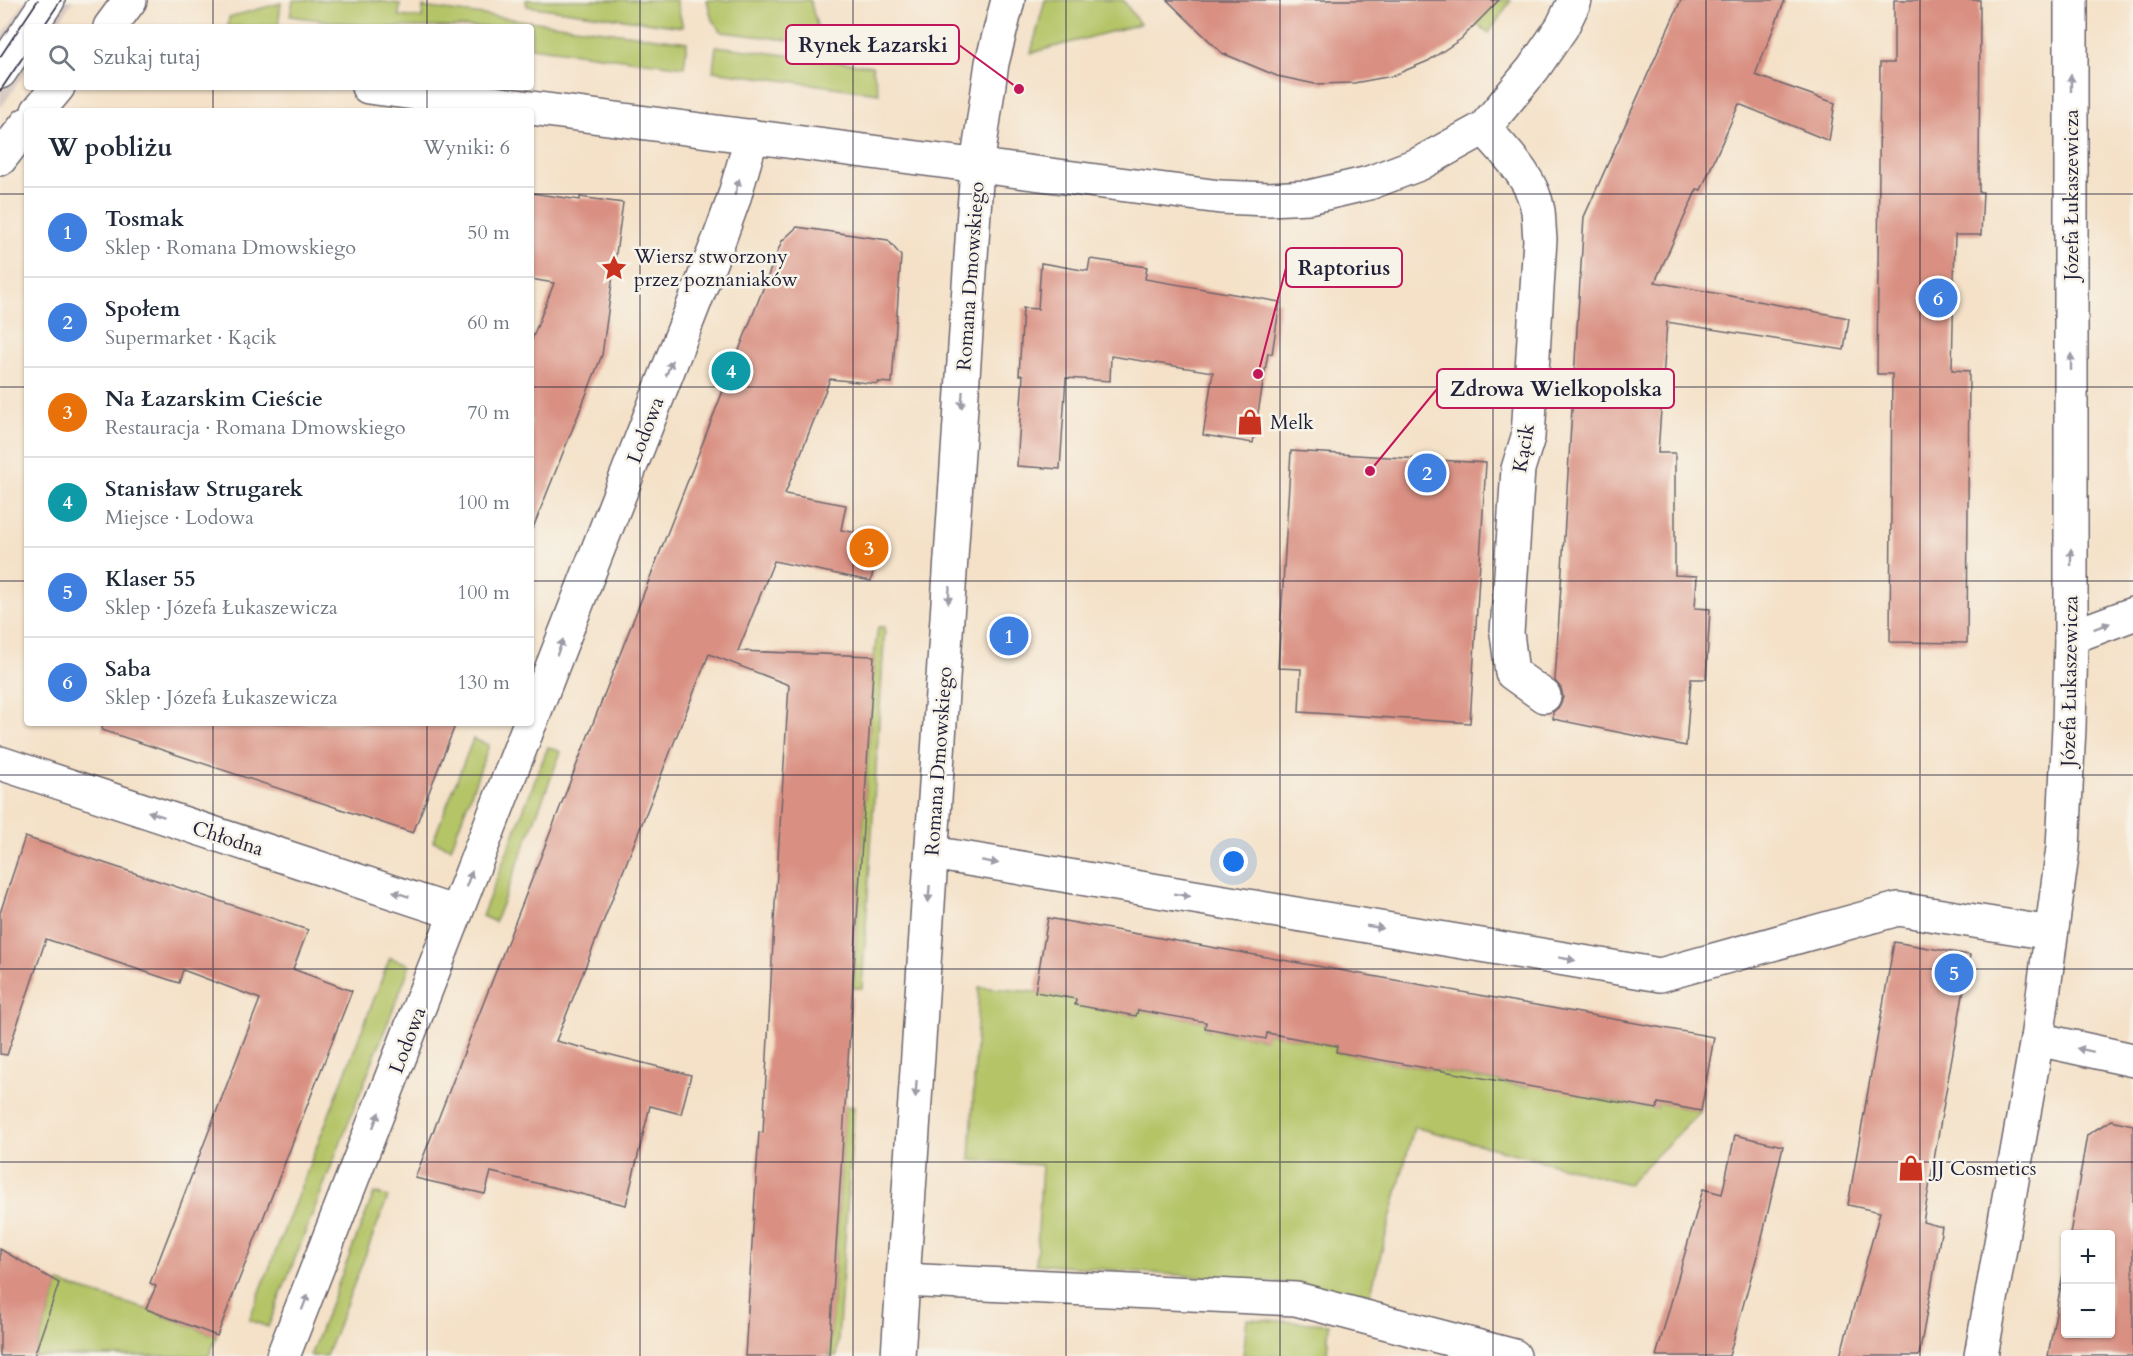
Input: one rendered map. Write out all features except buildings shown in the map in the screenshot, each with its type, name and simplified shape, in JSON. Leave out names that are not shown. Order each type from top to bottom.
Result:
[{"type":"street","points":[[32,24],[48,0]]},
{"type":"street","name":"Romana Dmowskiego","points":[[898,1356],[977,166],[992,63],[1008,0]]},
{"type":"street","points":[[534,108],[1220,197],[1269,199],[1309,197],[1369,183],[1419,164],[1484,128],[1533,69],[1562,27],[1575,0]]},
{"type":"street","name":"Józefa Łukaszewicza","points":[[1981,1356],[2037,1040],[2063,848],[2071,637],[2071,0]]},
{"type":"street","points":[[0,72],[24,36]]},
{"type":"street","points":[[40,108],[56,90]]},
{"type":"street","points":[[392,90],[533,108]]},
{"type":"street","points":[[0,159],[24,128]]},
{"type":"street","name":"Kącik","points":[[1484,128],[1517,167],[1538,208],[1540,239],[1528,437],[1518,469],[1507,633],[1512,673],[1544,696]]},
{"type":"street","name":"Lodowa","points":[[534,714],[720,237],[752,136]]},
{"type":"street","points":[[2071,637],[2133,614]]},
{"type":"street","name":"Lodowa","points":[[284,1356],[529,726]]},
{"type":"street","name":"Chłodna","points":[[0,763],[456,913]]},
{"type":"street","points":[[932,853],[1660,975],[1898,909],[2051,933]]},
{"type":"street","points":[[2037,1040],[2133,1060]]},
{"type":"street","points":[[903,1280],[1296,1299],[1514,1356]]},
{"type":"shaded area","points":[[26,0],[73,0],[58,24],[24,24],[24,74],[0,109],[0,38]]},
{"type":"green space","points":[[293,0],[369,0],[400,4],[399,16],[422,18],[423,7],[687,42],[684,67],[534,47],[534,24],[353,24],[290,16]]},
{"type":"green space","points":[[526,0],[676,0],[683,27],[527,6]]},
{"type":"green space","points":[[707,0],[810,0],[822,44],[722,32],[712,20]]},
{"type":"green space","points":[[1045,0],[1123,0],[1140,24],[1031,53]]},
{"type":"green space","points":[[1489,0],[1511,0],[1489,33],[1473,21]]},
{"type":"green space","points":[[281,3],[278,24],[228,24],[229,17]]},
{"type":"green space","points":[[716,46],[872,66],[879,93],[713,71]]},
{"type":"green space","points":[[878,627],[885,627],[862,988],[853,988],[874,656]]},
{"type":"green space","points":[[473,739],[489,745],[451,848],[433,841]]},
{"type":"green space","points":[[548,747],[561,752],[495,922],[482,916]]},
{"type":"green space","points":[[390,958],[409,964],[408,971],[268,1327],[249,1320]]},
{"type":"green space","points":[[979,987],[1035,992],[1076,999],[1076,1005],[1136,1016],[1138,1010],[1206,1022],[1205,1029],[1265,1039],[1267,1033],[1337,1046],[1336,1052],[1528,1087],[1529,1080],[1597,1099],[1657,1109],[1658,1103],[1701,1111],[1628,1184],[1414,1127],[1369,1300],[1319,1286],[1036,1264],[1042,1165],[970,1160]]},
{"type":"green space","points":[[845,1106],[854,1107],[837,1356],[829,1356]]},
{"type":"green space","points":[[374,1193],[388,1197],[326,1356],[310,1356]]},
{"type":"green space","points":[[59,1283],[146,1309],[217,1336],[209,1356],[34,1356]]},
{"type":"green space","points":[[1247,1319],[1329,1324],[1327,1356],[1243,1356]]},
{"type":"tram line","points":[[0,57],[38,0]]},
{"type":"tram line","points":[[45,24],[61,0]]},
{"type":"tram line","points":[[0,91],[24,55]]},
{"type":"place","name":"Rynek Łazarski","points":[[1019,89]]},
{"type":"place","name":"Wiersz stworzony przez poznaniaków","points":[[614,268]]},
{"type":"place","name":"Saba","points":[[1938,298]]},
{"type":"place","name":"Stanisław Strugarek","points":[[731,371]]},
{"type":"place","name":"Raptorius","points":[[1258,374]]},
{"type":"place","name":"Melk","points":[[1250,422]]},
{"type":"place","name":"Zdrowa Wielkopolska","points":[[1370,471]]},
{"type":"place","name":"Społem","points":[[1427,473]]},
{"type":"place","name":"Na Łazarskim Cieście","points":[[869,548]]},
{"type":"place","name":"Tosmak","points":[[1009,636]]},
{"type":"place","name":"Klaser 55","points":[[1954,973]]},
{"type":"place","name":"JJ Cosmetics","points":[[1911,1168]]}]
